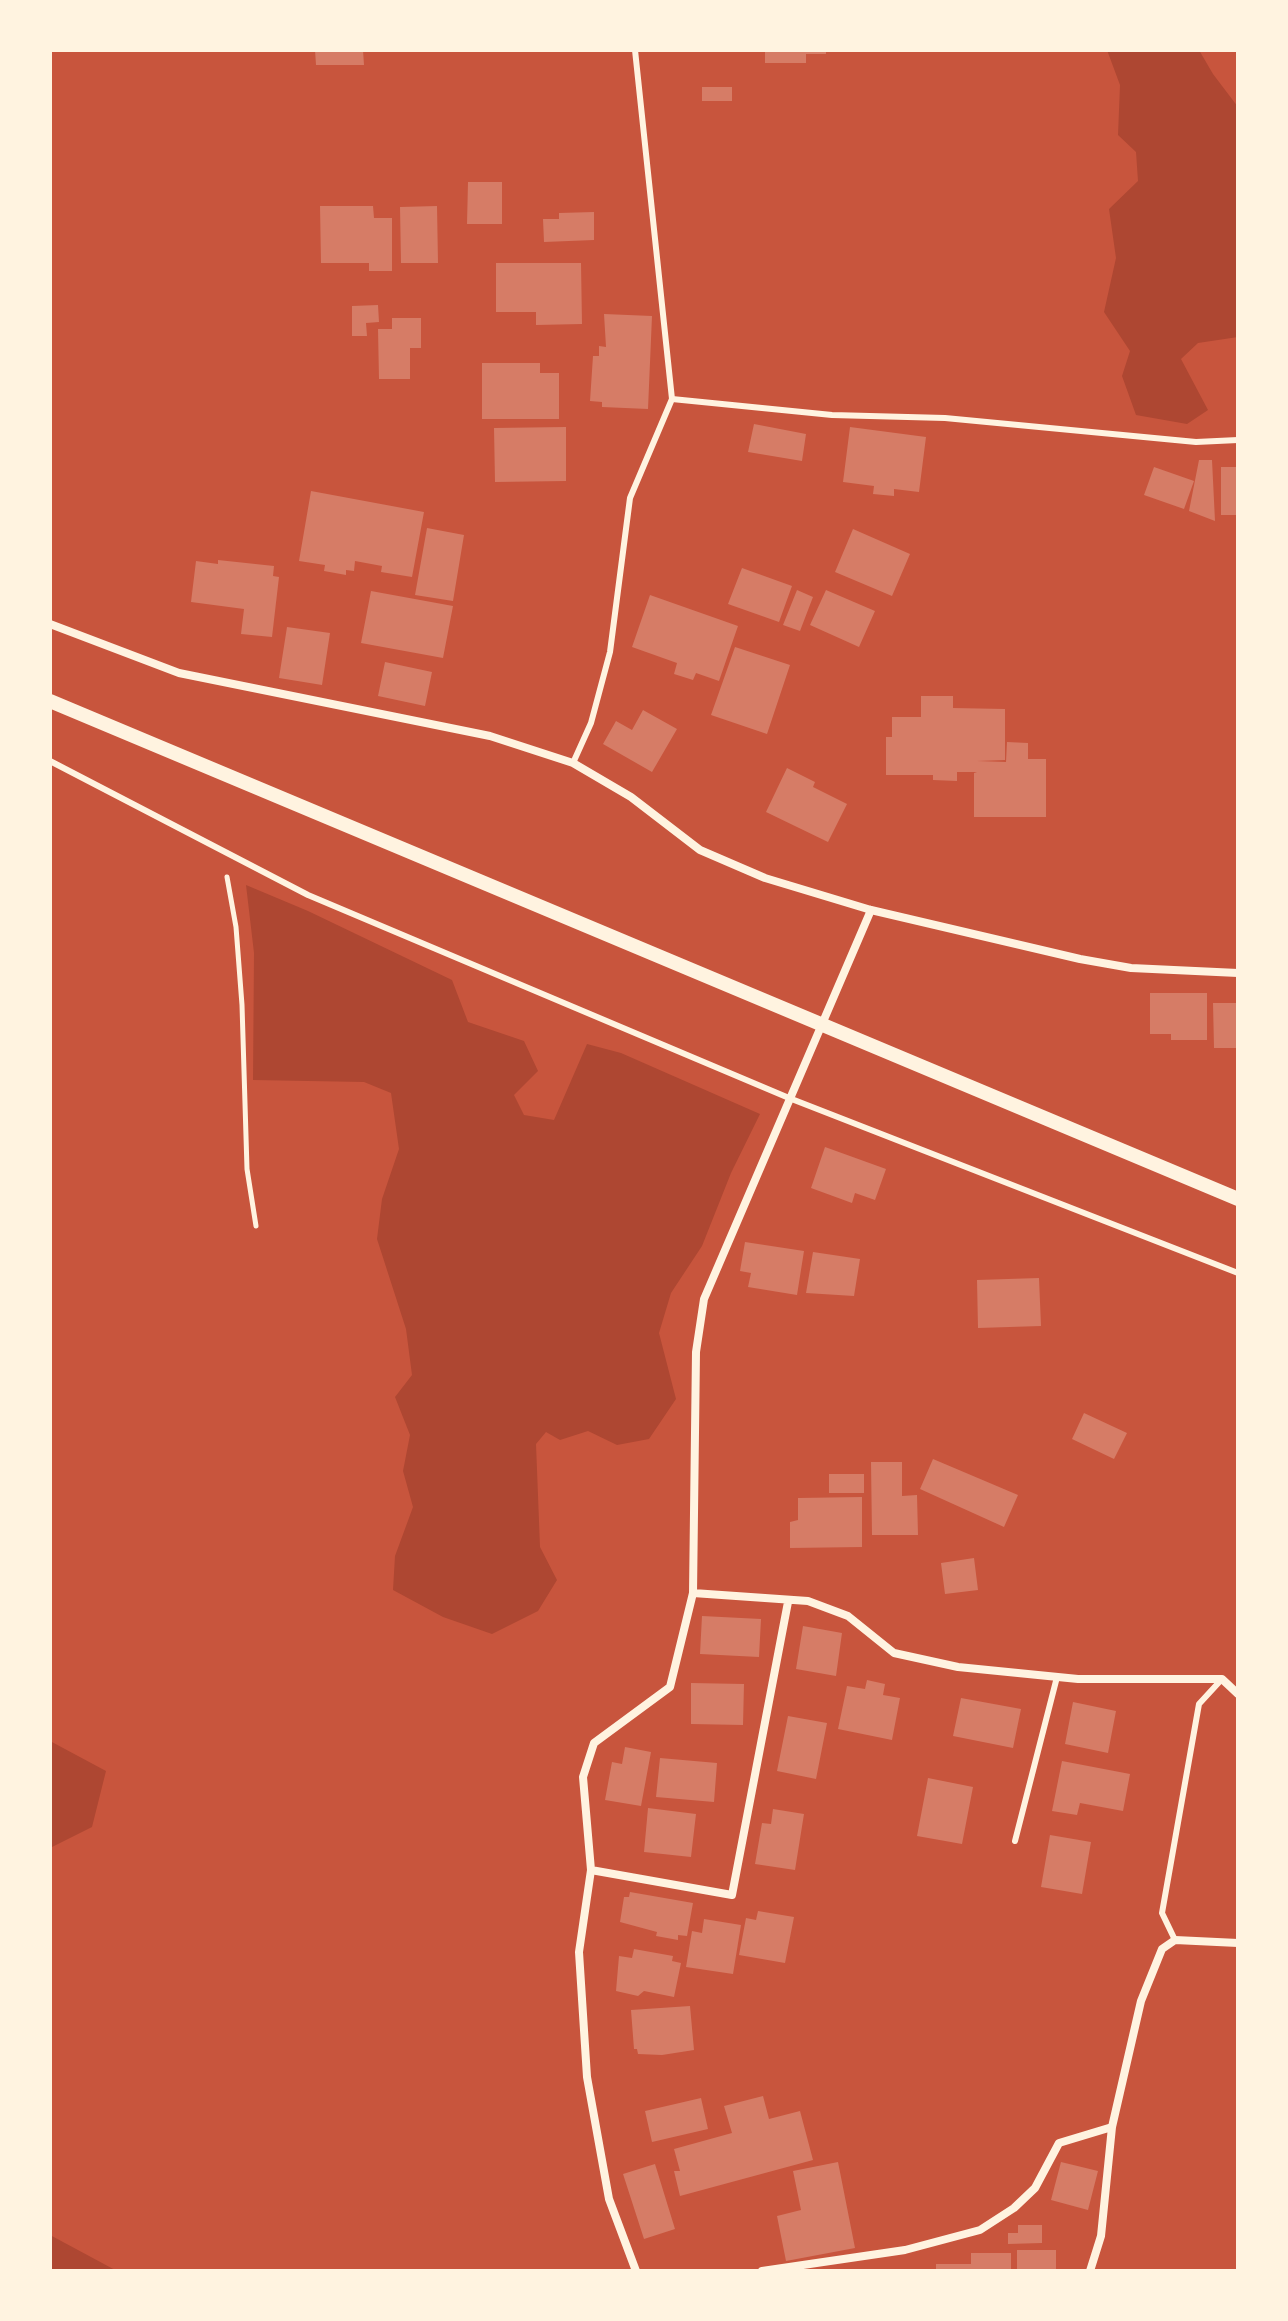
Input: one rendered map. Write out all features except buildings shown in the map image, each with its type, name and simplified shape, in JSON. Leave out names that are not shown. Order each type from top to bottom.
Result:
[{"type":"street","points":[[50,624],[179,673],[490,736],[573,763],[631,797],[700,850],[765,878],[871,910],[1131,968],[1238,973]]},
{"type":"street","points":[[50,701],[1238,1199]]},
{"type":"street","points":[[636,2271],[609,2199],[587,2077],[579,1952],[591,1870],[583,1777],[594,1743],[670,1687],[693,1593],[696,1352],[704,1299],[871,910]]},
{"type":"street","points":[[693,1593],[808,1601],[848,1616],[894,1653],[958,1667],[1057,1677],[1222,1679],[1238,1694]]},
{"type":"street","points":[[591,1870],[732,1895],[788,1602]]},
{"type":"street","points":[[1090,2271],[1101,2236],[1112,2127],[1141,2001],[1162,1949],[1175,1940],[1238,1943]]},
{"type":"street","points":[[762,2271],[905,2250],[980,2230],[1014,2208],[1035,2188],[1059,2143],[1112,2127]]},
{"type":"lane","points":[[573,763],[591,723],[610,652],[630,498],[672,399],[635,50]]},
{"type":"lane","points":[[672,399],[832,415],[945,418],[1196,442],[1238,440]]},
{"type":"lane","points":[[50,761],[308,895],[789,1098],[1238,1273]]},
{"type":"lane","points":[[1015,1841],[1057,1677]]},
{"type":"lane","points":[[1175,1940],[1162,1913],[1199,1704],[1222,1679]]},
{"type":"path","points":[[223,851],[236,927],[247,1169],[256,1226]]},
{"type":"shaded area","points":[[1107,50],[1199,50],[1238,107],[1238,337],[1198,343],[1181,359],[1208,410],[1187,424],[1136,415],[1122,376],[1130,351],[1104,312],[1116,258],[1109,209],[1138,181],[1136,152],[1118,135],[1120,85]]},
{"type":"shaded area","points":[[246,885],[452,980],[468,1022],[524,1041],[538,1071],[514,1095],[524,1115],[554,1120],[587,1044],[621,1053],[760,1114],[731,1173],[702,1246],[671,1293],[659,1333],[676,1399],[649,1439],[617,1445],[588,1431],[560,1440],[546,1432],[536,1444],[540,1547],[557,1580],[538,1611],[492,1634],[443,1617],[393,1590],[395,1556],[413,1507],[403,1471],[410,1435],[395,1397],[412,1375],[406,1329],[377,1239],[382,1199],[399,1149],[391,1093],[364,1082],[253,1080],[254,953]]},
{"type":"shaded area","points":[[50,1741],[106,1771],[92,1827],[50,1848]]},
{"type":"shaded area","points":[[50,2235],[117,2271],[50,2271]]}]
